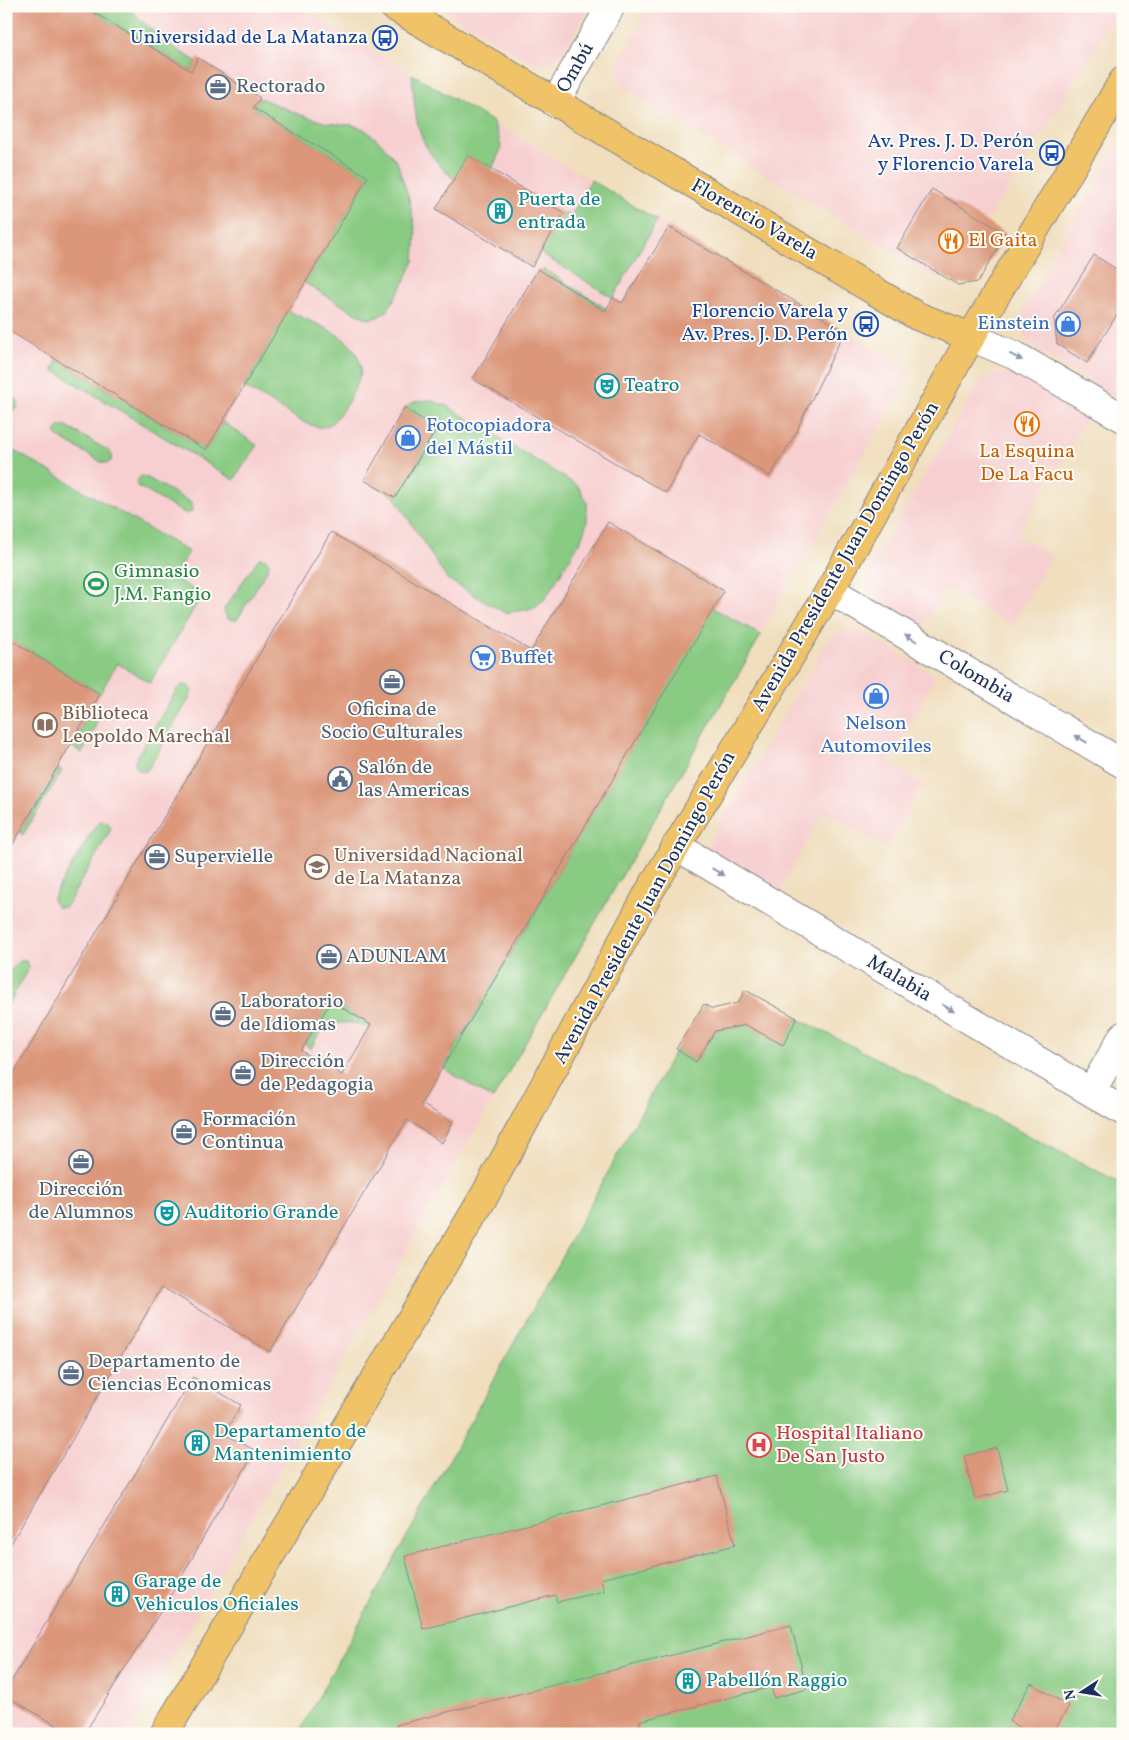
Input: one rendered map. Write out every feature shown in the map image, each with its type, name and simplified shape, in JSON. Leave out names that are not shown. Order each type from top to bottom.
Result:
[{"type":"main road","name":"Florencio Varela","points":[[393,6],[918,316],[972,337]]},
{"type":"main road","name":"Avenida Presidente Juan Domingo Perón","points":[[164,1734],[486,1193],[676,846],[830,590],[972,337],[1123,81]]},
{"type":"street","name":"Ombú","points":[[555,103],[611,6]]},
{"type":"street","name":"Florencio Varela","points":[[972,337],[1016,356],[1123,418]]},
{"type":"street","name":"Colombia","points":[[830,590],[1123,764]]},
{"type":"street","name":"Malabia","points":[[676,846],[1123,1111]]},
{"type":"street","points":[[1091,1092],[1123,1036]]},
{"type":"shaded area","name":"Universidad Nacional de La Matanza","points":[[6,6],[298,6],[912,371],[128,1734],[6,1734]]},
{"type":"shaded area","points":[[436,6],[590,6],[562,54],[551,64],[540,65],[529,61]]},
{"type":"shaded area","points":[[650,6],[1121,6],[954,275],[936,278],[622,87],[616,68]]},
{"type":"shaded area","points":[[1123,135],[1123,401],[1027,344],[1020,329],[1019,320],[1026,304]]},
{"type":"shaded area","points":[[1000,373],[1024,376],[1089,414],[1016,535],[1052,555],[1012,626],[947,588],[923,628],[877,600],[869,592],[867,581],[870,568],[980,381]]},
{"type":"shaded area","points":[[847,630],[861,631],[936,676],[889,762],[923,783],[888,848],[824,811],[776,897],[711,856],[709,847],[712,837],[829,639],[838,632]]},
{"type":"green space","points":[[83,6],[128,6],[160,37],[196,61],[191,71]]},
{"type":"green space","points":[[412,74],[493,122],[501,149],[492,169],[454,179],[441,167],[432,155],[420,132]]},
{"type":"green space","points":[[260,98],[301,115],[327,123],[352,125],[364,129],[380,142],[397,162],[409,199],[416,233],[414,261],[387,311],[378,317],[369,319],[355,313],[305,283],[368,177],[253,108]]},
{"type":"green space","points":[[591,180],[657,220],[613,298],[540,253],[564,213],[571,216]]},
{"type":"green space","points":[[544,269],[607,309],[605,312],[542,272]]},
{"type":"green space","points":[[288,311],[336,334],[349,344],[360,362],[360,374],[354,391],[338,417],[324,427],[305,423],[244,387]]},
{"type":"green space","points":[[57,360],[206,450],[223,422],[257,445],[234,480],[53,370]]},
{"type":"green space","points":[[6,393],[18,402],[17,408],[13,410],[6,407]]},
{"type":"green space","points":[[430,400],[447,406],[578,486],[587,503],[587,522],[581,540],[545,599],[532,609],[505,613],[447,579],[395,498],[437,428],[404,408],[414,402]]},
{"type":"green space","points":[[60,426],[65,426],[109,451],[112,455],[111,461],[107,463],[101,462],[60,438],[56,435],[56,430]]},
{"type":"green space","name":"Gimnasio J.M. Fangio","points":[[6,446],[189,552],[173,577],[202,595],[150,683],[117,663],[100,694],[6,637]]},
{"type":"green space","points":[[141,476],[190,502],[192,511],[188,514],[182,512],[137,486],[137,480]]},
{"type":"green space","points":[[259,558],[266,559],[269,564],[267,570],[237,620],[228,619],[224,609]]},
{"type":"green space","points":[[713,608],[761,635],[493,1099],[443,1068]]},
{"type":"green space","points":[[181,685],[188,686],[192,691],[190,697],[147,771],[140,771],[135,760]]},
{"type":"green space","points":[[95,704],[97,721],[90,735],[80,742],[86,746],[82,753],[71,746]]},
{"type":"green space","points":[[58,769],[62,771],[23,835],[20,833]]},
{"type":"green space","points":[[100,821],[107,822],[111,827],[109,833],[66,907],[57,907],[53,902],[53,897]]},
{"type":"green space","points":[[19,961],[26,961],[29,967],[6,1009],[8,977]]},
{"type":"green space","points":[[331,1001],[371,1025],[369,1028],[351,1023],[338,1023],[327,1027],[320,1033],[311,1049],[305,1044]]},
{"type":"green space","name":"Hospital Italiano De San Justo","points":[[797,1018],[1123,1184],[1123,1734],[298,1734],[676,1049],[696,1062],[715,1031],[746,1025],[783,1044]]},
{"type":"building","points":[[6,6],[83,6],[191,71],[198,58],[260,98],[253,108],[368,177],[206,450],[6,329]]},
{"type":"building","name":"Puerta de entrada","points":[[468,155],[564,213],[532,267],[436,209]]},
{"type":"building","name":"El Gaita","points":[[932,189],[1006,234],[978,282],[958,285],[897,248]]},
{"type":"building","name":"Teatro","points":[[669,227],[845,331],[799,428],[770,476],[699,434],[666,493],[473,379],[538,269],[605,311],[613,298],[622,303]]},
{"type":"building","points":[[1094,255],[1123,273],[1123,305],[1087,363],[1057,344],[1054,319]]},
{"type":"building","points":[[404,408],[437,428],[395,498],[364,480]]},
{"type":"building","points":[[608,522],[724,591],[421,1104],[453,1122],[442,1143],[407,1120],[270,1352],[162,1287],[6,1552],[6,1086],[331,532],[531,651]],"holes":[[[331,1001],[371,1025],[342,1075],[301,1051]]]},
{"type":"building","name":"Biblioteca Leopoldo Marechal","points":[[6,637],[100,694],[6,856]]},
{"type":"building","points":[[745,990],[797,1018],[783,1045],[746,1025],[715,1031],[696,1062],[676,1049],[704,1004],[712,1009],[738,1003]]},
{"type":"building","points":[[193,1377],[241,1405],[224,1434],[256,1451],[217,1513],[180,1580],[84,1734],[71,1734],[6,1696],[6,1690]]},
{"type":"building","points":[[997,1448],[1008,1490],[975,1499],[964,1456]]},
{"type":"building","points":[[717,1476],[735,1545],[601,1579],[604,1591],[557,1602],[555,1595],[423,1629],[405,1556]]},
{"type":"building","name":"Pabellón Raggio","points":[[791,1625],[807,1689],[774,1698],[771,1687],[639,1721],[641,1728],[617,1734],[397,1734],[396,1725]]},
{"type":"building","points":[[1031,1683],[1069,1706],[1052,1734],[1030,1734],[1009,1721]]},
{"type":"place","name":"Universidad de La Matanza","points":[[385,38]]},
{"type":"place","name":"Rectorado","points":[[218,87]]},
{"type":"place","name":"Av. Pres. J. D. Perón y Florencio Varela","points":[[1052,153]]},
{"type":"place","name":"Puerta de entrada","points":[[500,211]]},
{"type":"place","name":"El Gaita","points":[[951,241]]},
{"type":"place","name":"Florencio Varela y Av. Pres. J. D. Perón","points":[[866,324]]},
{"type":"place","name":"Einstein","points":[[1068,324]]},
{"type":"place","name":"Teatro","points":[[607,386]]},
{"type":"place","name":"La Esquina De La Facu","points":[[1027,424]]},
{"type":"place","name":"Fotocopiadora del Mástil","points":[[408,438]]},
{"type":"place","name":"Gimnasio J.M. Fangio","points":[[96,584]]},
{"type":"place","name":"Buffet","points":[[483,658]]},
{"type":"place","name":"Oficina de Socio Culturales","points":[[392,682]]},
{"type":"place","name":"Nelson Automoviles","points":[[876,696]]},
{"type":"place","name":"Biblioteca Leopoldo Marechal","points":[[45,725]]},
{"type":"place","name":"Salón de las Americas","points":[[340,779]]},
{"type":"place","name":"Supervielle","points":[[157,857]]},
{"type":"place","name":"Universidad Nacional de La Matanza","points":[[317,867]]},
{"type":"place","name":"ADUNLAM","points":[[329,957]]},
{"type":"place","name":"Laboratorio de Idiomas","points":[[223,1014]]},
{"type":"place","name":"Dirección de Pedagogia","points":[[243,1073]]},
{"type":"place","name":"Formación Continua","points":[[184,1132]]},
{"type":"place","name":"Dirección de Alumnos","points":[[81,1162]]},
{"type":"place","name":"Auditorio Grande","points":[[167,1213]]},
{"type":"place","name":"Departamento de Ciencias Economicas","points":[[71,1373]]},
{"type":"place","name":"Departamento de Mantenimiento","points":[[197,1443]]},
{"type":"place","name":"Hospital Italiano De San Justo","points":[[759,1445]]},
{"type":"place","name":"Garage de Vehiculos Oficiales","points":[[117,1594]]},
{"type":"place","name":"Pabellón Raggio","points":[[688,1681]]}]
